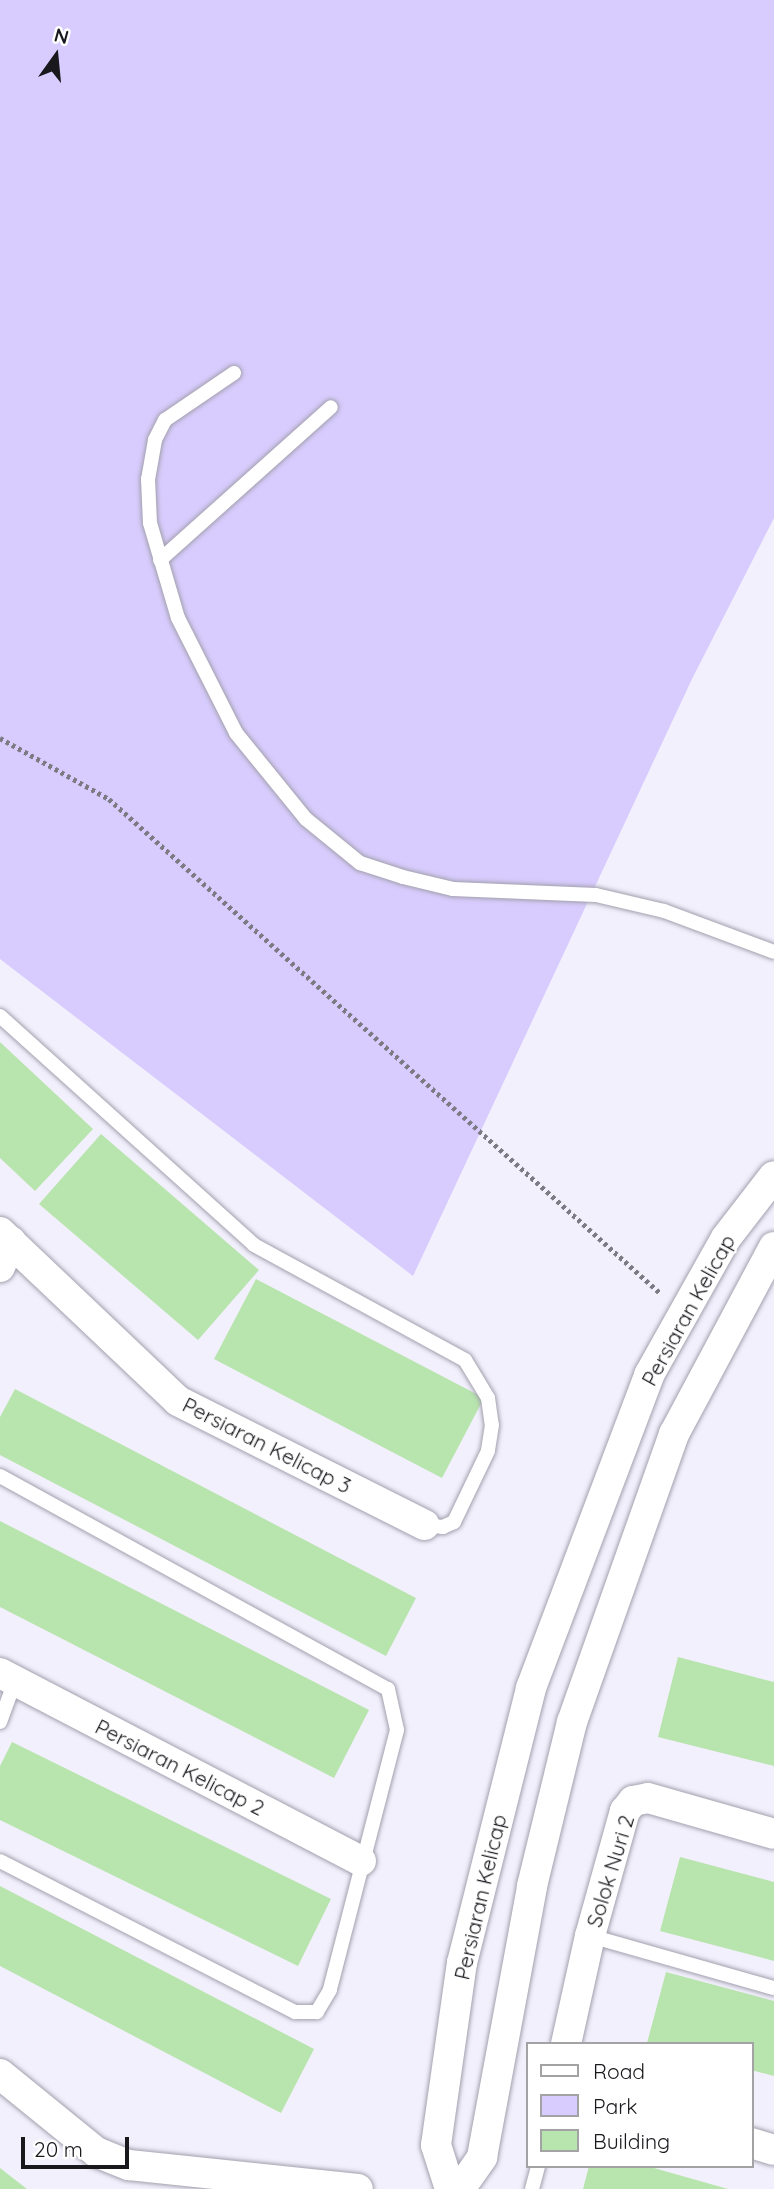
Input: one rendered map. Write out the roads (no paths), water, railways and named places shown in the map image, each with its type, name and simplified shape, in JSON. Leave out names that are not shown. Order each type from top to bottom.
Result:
[{"type":"street","name":"Persiaran Kelicap","points":[[450,2189],[436,2145],[462,1963],[531,1688],[649,1375],[726,1238],[774,1176]]},
{"type":"street","name":"Persiaran Kelicap 3","points":[[4,1247],[178,1401],[425,1525]]},
{"type":"street","name":"Persiaran Kelicap","points":[[460,2189],[482,2157],[532,1886],[572,1722],[674,1434],[774,1247]]},
{"type":"street","points":[[560,1611],[604,1627]]},
{"type":"street","name":"Persiaran Kelicap 2","points":[[7,1677],[361,1861]]},
{"type":"street","name":"Solok Nuri 2","points":[[566,2042],[590,1936],[625,1811],[632,1801],[648,1798],[774,1834]]},
{"type":"street","points":[[0,2074],[96,2152],[129,2165],[358,2189]]},
{"type":"street","points":[[753,2144],[774,2150]]},
{"type":"lane","points":[[234,373],[165,420],[155,440],[148,480],[150,523],[178,618],[236,733],[306,819],[360,863],[453,889],[596,895],[664,911],[774,952]]},
{"type":"lane","points":[[160,560],[331,407]]},
{"type":"lane","points":[[0,1016],[254,1245],[465,1360],[488,1398],[492,1425],[488,1451],[454,1522],[443,1527],[425,1525]]},
{"type":"lane","points":[[0,1476],[388,1689],[397,1730],[361,1861],[330,1990],[317,2012],[295,2012],[0,1861]]},
{"type":"lane","points":[[0,1722],[7,1677]]},
{"type":"lane","points":[[590,1936],[774,1988]]},
{"type":"lane","points":[[532,2189],[537,2168]]}]
